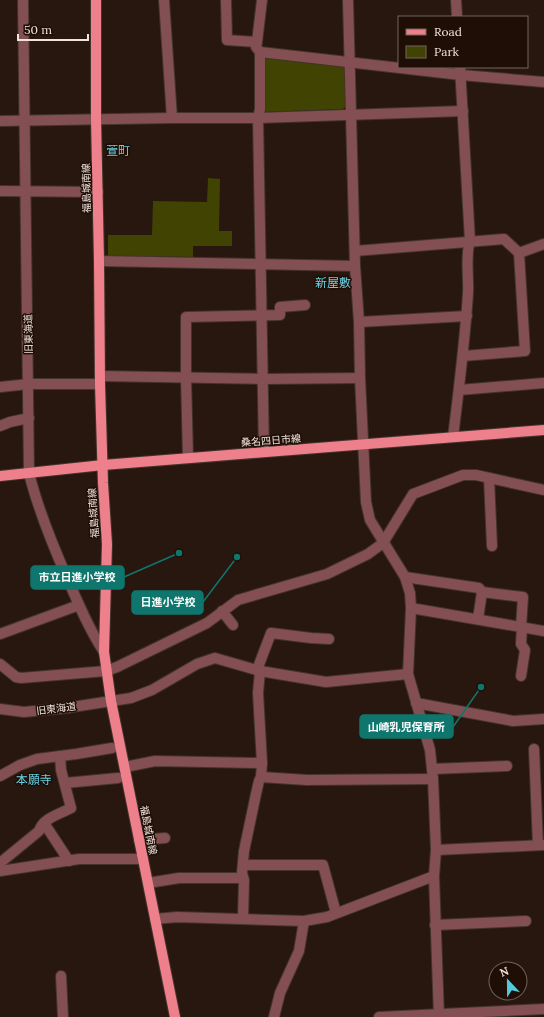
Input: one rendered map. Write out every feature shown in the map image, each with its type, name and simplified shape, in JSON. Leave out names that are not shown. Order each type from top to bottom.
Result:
[{"type":"main road","name":"福島城南線","points":[[96,0],[96,118],[100,380],[107,544],[104,652],[111,701],[175,1017]]},
{"type":"main road","name":"桑名四日市線","points":[[0,476],[103,465],[544,430]]},
{"type":"street","name":"旧東海道","points":[[23,0],[29,473],[34,494],[60,562],[91,632],[104,652]]},
{"type":"street","points":[[164,0],[172,118]]},
{"type":"street","points":[[226,0],[227,40],[257,42]]},
{"type":"street","points":[[262,0],[256,48],[260,52],[350,63],[398,66]]},
{"type":"street","points":[[348,0],[355,266],[359,322],[360,378],[367,511],[370,520],[383,543],[406,577],[410,593],[411,608],[408,674],[430,750],[433,779],[436,850],[434,876],[435,925],[439,1016]]},
{"type":"street","points":[[456,0],[457,16]]},
{"type":"street","points":[[260,52],[260,109],[258,118],[264,452]]},
{"type":"street","points":[[419,68],[460,71],[544,82]]},
{"type":"street","points":[[453,437],[467,316],[469,272],[468,248],[470,241],[460,71]]},
{"type":"street","points":[[0,121],[96,118],[258,118],[351,116],[462,110]]},
{"type":"street","points":[[0,191],[98,192]]},
{"type":"street","points":[[355,251],[504,239],[519,253],[525,351],[463,356]]},
{"type":"street","points":[[519,253],[544,244]]},
{"type":"street","points":[[99,261],[355,266]]},
{"type":"street","points":[[188,458],[186,317],[261,314],[280,315],[280,307],[306,305]]},
{"type":"street","points":[[359,322],[467,316]]},
{"type":"street","points":[[0,387],[100,380],[186,377],[263,379],[360,378]]},
{"type":"street","points":[[459,390],[544,383]]},
{"type":"street","points":[[0,426],[29,418]]},
{"type":"street","points":[[0,664],[16,677],[21,678],[106,672],[207,623],[238,600],[335,572],[368,554],[383,543],[412,494],[463,475],[476,475],[544,490]]},
{"type":"street","points":[[489,478],[492,546]]},
{"type":"street","points":[[406,577],[479,588],[482,592],[523,597],[521,644],[525,650],[521,676]]},
{"type":"street","points":[[478,619],[482,592]]},
{"type":"street","points":[[0,634],[79,605]]},
{"type":"street","points":[[411,608],[544,631]]},
{"type":"street","points":[[222,611],[233,625]]},
{"type":"street","points":[[243,918],[244,880],[242,878],[244,851],[259,781],[261,778],[262,763],[258,708],[258,670],[271,633],[330,639]]},
{"type":"street","name":"旧東海道","points":[[0,709],[24,712],[66,708],[131,698],[152,690],[197,664],[215,658],[258,670],[326,682],[408,674]]},
{"type":"street","points":[[416,703],[513,721],[544,719]]},
{"type":"street","points":[[0,776],[20,765],[37,759],[112,748]]},
{"type":"street","points":[[436,850],[541,845],[534,749]]},
{"type":"street","points":[[0,863],[39,831],[41,825],[47,820],[72,808],[60,756]]},
{"type":"street","points":[[125,767],[155,762],[262,763]]},
{"type":"street","points":[[432,769],[507,766]]},
{"type":"street","points":[[65,783],[118,778]]},
{"type":"street","points":[[261,778],[308,780],[433,779]]},
{"type":"street","points":[[44,823],[69,861]]},
{"type":"street","points":[[139,840],[165,838]]},
{"type":"street","points":[[0,871],[79,859],[143,859]]},
{"type":"street","points":[[243,865],[323,865],[336,913]]},
{"type":"street","points":[[155,919],[177,917],[304,920],[327,917],[434,876]]},
{"type":"street","points":[[148,883],[179,878],[242,878]]},
{"type":"street","points":[[274,1017],[280,993],[299,951],[304,920]]},
{"type":"street","points":[[435,925],[526,921]]},
{"type":"street","points":[[61,976],[63,1017]]},
{"type":"street","points":[[379,1017],[439,1016],[544,1010]]},
{"type":"green space","points":[[264,58],[343,66],[346,69],[347,105],[343,109],[265,112],[262,109]]},
{"type":"green space","points":[[208,178],[220,179],[219,231],[232,231],[232,246],[193,246],[193,257],[108,256],[108,235],[152,235],[153,201],[207,202]]},
{"type":"place","name":"市立日進小学校","points":[[179,553]]},
{"type":"place","name":"日進小学校","points":[[237,557]]},
{"type":"place","name":"山崎乳児保育所","points":[[481,687]]},
{"type":"district","name":"萱町","points":[[118,151]]},
{"type":"district","name":"新屋敷","points":[[333,283]]},
{"type":"district","name":"本願寺","points":[[34,780]]}]
